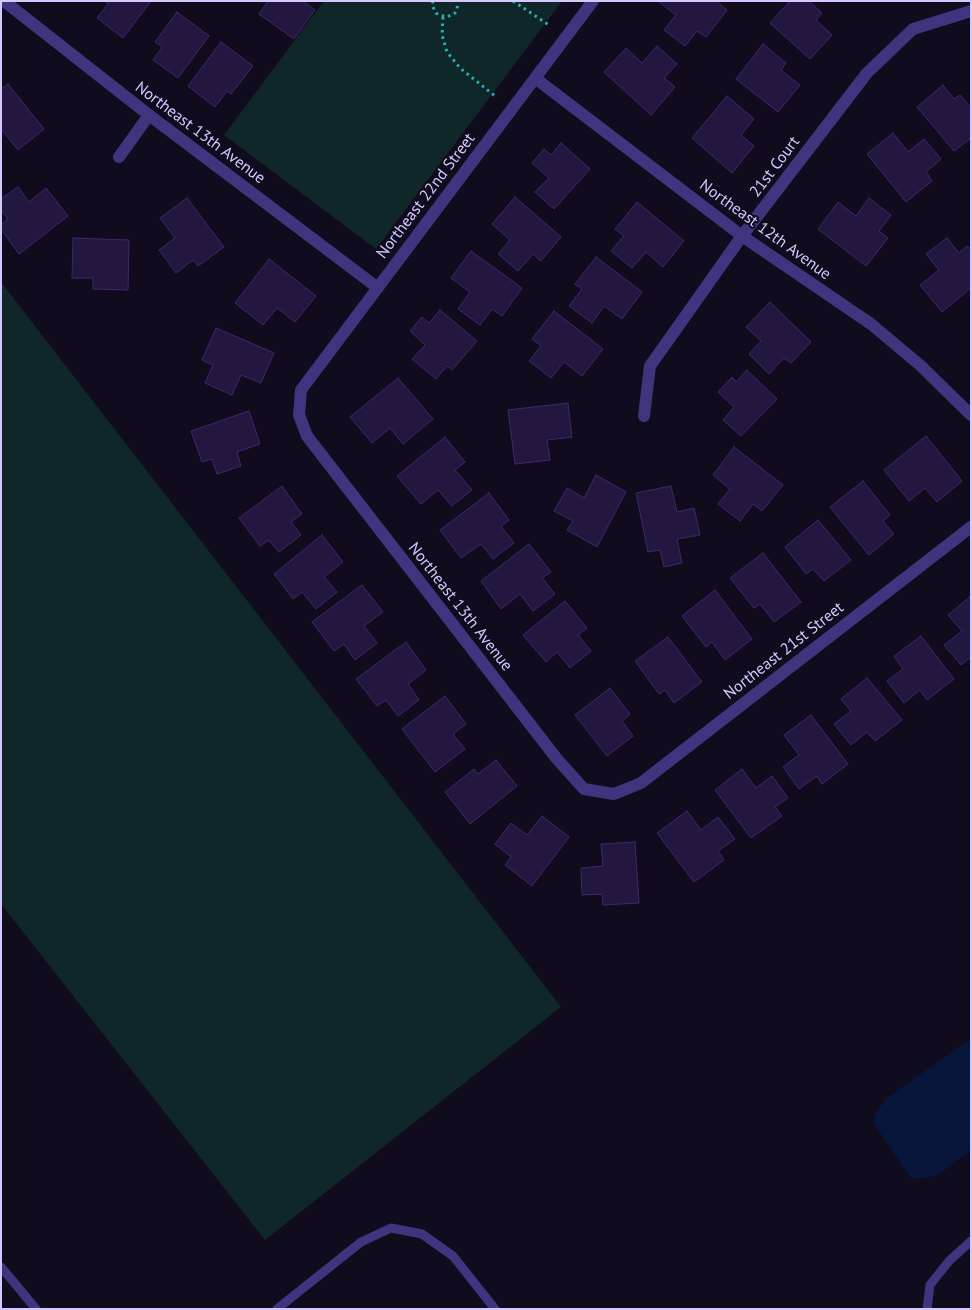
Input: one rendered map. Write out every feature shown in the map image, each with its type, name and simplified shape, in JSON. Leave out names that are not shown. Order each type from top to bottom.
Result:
[{"type":"street","name":"Northeast 13th Avenue","points":[[4,1],[149,115],[378,288]]},
{"type":"street","name":"Northeast 22nd Street","points":[[299,415],[301,390],[593,1]]},
{"type":"street","name":"21st Court","points":[[644,416],[650,366],[742,236],[867,73],[913,29],[971,11]]},
{"type":"street","name":"Northeast 12th Avenue","points":[[534,78],[742,236],[871,324],[921,366],[971,415]]},
{"type":"street","points":[[119,157],[149,115]]},
{"type":"street","name":"Northeast 13th Avenue","points":[[299,415],[307,436],[557,759],[584,789],[614,794]]},
{"type":"street","name":"Northeast 21st Street","points":[[614,794],[641,783],[971,527]]},
{"type":"lane","points":[[277,1309],[361,1242],[391,1228],[422,1234],[453,1256],[495,1309]]},
{"type":"lane","points":[[927,1309],[930,1286],[949,1261],[971,1240]]},
{"type":"lane","points":[[1,1267],[36,1309]]},
{"type":"path","points":[[433,1],[432,5],[436,13],[444,17],[455,13],[458,1]]},
{"type":"path","points":[[513,1],[549,25]]},
{"type":"path","points":[[444,17],[442,35],[447,52],[460,68],[495,96]]},
{"type":"green space","points":[[324,1],[562,1],[376,249],[224,135]]},
{"type":"green space","points":[[1,282],[561,1007],[265,1240],[1,904]]},
{"type":"water","points":[[971,1039],[971,1150],[938,1175],[911,1178],[874,1124],[875,1113],[888,1097]]},
{"type":"building","points":[[105,1],[151,1],[123,38],[97,18],[108,4]]},
{"type":"building","points":[[268,1],[303,1],[315,10],[294,39],[259,14]]},
{"type":"building","points":[[658,1],[716,1],[727,10],[706,37],[697,31],[685,46],[664,30],[676,15]]},
{"type":"building","points":[[790,1],[809,1],[822,13],[816,20],[832,35],[810,59],[770,23]]},
{"type":"building","points":[[177,12],[209,36],[178,78],[153,60],[162,47],[155,42]]},
{"type":"building","points":[[221,42],[253,66],[231,94],[227,91],[215,107],[188,86]]},
{"type":"building","points":[[763,44],[786,63],[781,70],[800,85],[778,112],[736,79]]},
{"type":"building","points":[[657,46],[677,64],[664,78],[675,87],[651,115],[604,72],[626,48],[642,63]]},
{"type":"building","points":[[8,84],[44,129],[18,150],[1,129],[1,89]]},
{"type":"building","points":[[943,85],[954,99],[960,95],[971,108],[971,138],[954,151],[917,107]]},
{"type":"building","points":[[727,96],[754,119],[741,135],[754,146],[732,173],[692,138]]},
{"type":"building","points":[[893,133],[908,152],[924,139],[941,159],[926,172],[932,181],[906,202],[867,154]]},
{"type":"building","points":[[561,143],[590,169],[554,209],[535,192],[549,178],[532,163],[544,149],[551,155]]},
{"type":"building","points":[[18,187],[29,202],[46,188],[68,216],[19,254],[1,229],[1,225],[8,219],[1,210],[1,199]]},
{"type":"building","points":[[515,197],[561,237],[541,261],[533,254],[518,271],[498,254],[510,240],[492,224]]},
{"type":"building","points":[[187,198],[224,247],[198,266],[193,260],[176,273],[159,250],[175,238],[160,218]]},
{"type":"building","points":[[869,198],[891,215],[879,231],[888,238],[866,266],[818,229],[838,202],[856,216]]},
{"type":"building","points":[[637,202],[684,241],[663,267],[646,252],[632,268],[611,251],[624,236],[615,229]]},
{"type":"building","points":[[73,238],[129,240],[128,290],[93,289],[93,278],[72,278]]},
{"type":"building","points":[[947,238],[959,253],[967,246],[971,250],[971,288],[942,312],[920,285],[939,270],[926,254]]},
{"type":"building","points":[[471,251],[522,288],[502,316],[492,309],[480,325],[458,309],[470,292],[451,278]]},
{"type":"building","points":[[596,257],[642,292],[622,319],[604,306],[592,323],[569,306],[582,289],[575,284]]},
{"type":"building","points":[[269,259],[316,296],[295,322],[277,308],[263,325],[235,303]]},
{"type":"building","points":[[770,302],[811,342],[791,363],[784,358],[769,374],[749,354],[761,341],[746,327]]},
{"type":"building","points":[[440,310],[477,341],[452,370],[447,366],[436,379],[412,359],[425,345],[410,331],[422,317],[429,323]]},
{"type":"building","points":[[554,311],[603,349],[582,376],[564,362],[551,378],[529,361],[541,346],[532,339]]},
{"type":"building","points":[[216,328],[274,353],[261,383],[241,375],[232,395],[205,383],[213,365],[202,360]]},
{"type":"building","points":[[747,370],[777,399],[741,436],[723,420],[734,407],[718,392],[732,377],[736,382]]},
{"type":"building","points":[[398,378],[433,419],[403,444],[390,428],[372,443],[350,417]]},
{"type":"building","points":[[568,403],[572,437],[547,440],[550,460],[515,464],[508,410]]},
{"type":"building","points":[[249,411],[260,444],[237,452],[241,466],[217,474],[212,459],[202,462],[191,431]]},
{"type":"building","points":[[926,436],[962,481],[937,502],[925,488],[909,501],[884,470]]},
{"type":"building","points":[[445,437],[465,462],[455,470],[472,490],[452,506],[438,490],[421,504],[397,476]]},
{"type":"building","points":[[734,447],[783,485],[762,511],[753,504],[740,521],[718,504],[730,489],[713,475]]},
{"type":"building","points":[[596,475],[626,492],[597,547],[567,530],[573,521],[554,511],[567,488],[584,498]]},
{"type":"building","points":[[863,481],[890,515],[883,521],[894,534],[869,555],[830,507]]},
{"type":"building","points":[[282,486],[302,514],[291,522],[301,535],[279,552],[269,540],[260,546],[239,518]]},
{"type":"building","points":[[671,486],[677,512],[694,508],[700,535],[677,539],[682,563],[664,567],[660,550],[648,552],[636,493]]},
{"type":"building","points":[[489,493],[509,520],[501,526],[514,543],[493,559],[481,544],[461,558],[440,530]]},
{"type":"building","points":[[818,520],[851,560],[824,581],[813,569],[806,574],[785,547]]},
{"type":"building","points":[[322,535],[343,562],[324,577],[337,592],[316,609],[302,592],[293,599],[274,574]]},
{"type":"building","points":[[529,544],[551,572],[542,578],[555,594],[533,611],[520,594],[501,609],[481,581]]},
{"type":"building","points":[[763,553],[801,602],[774,622],[760,604],[754,608],[730,578]]},
{"type":"building","points":[[362,585],[383,612],[364,626],[377,643],[355,660],[344,644],[334,651],[312,622]]},
{"type":"building","points":[[715,590],[752,639],[725,660],[712,642],[706,647],[682,616]]},
{"type":"building","points":[[971,596],[971,657],[961,665],[944,645],[962,631],[948,615]]},
{"type":"building","points":[[565,601],[587,628],[578,635],[591,651],[570,668],[557,652],[546,662],[523,635]]},
{"type":"building","points":[[921,636],[954,679],[927,700],[920,690],[904,703],[887,681],[903,669],[894,656]]},
{"type":"building","points":[[668,637],[702,682],[674,703],[665,690],[659,694],[635,661]]},
{"type":"building","points":[[406,642],[426,670],[408,684],[419,700],[398,716],[386,700],[377,706],[356,679]]},
{"type":"building","points":[[867,678],[902,720],[875,741],[867,732],[851,745],[834,724],[851,711],[841,699]]},
{"type":"building","points":[[610,688],[630,714],[622,721],[633,736],[607,756],[575,715]]},
{"type":"building","points":[[445,696],[466,724],[453,734],[465,749],[435,772],[402,729]]},
{"type":"building","points":[[811,715],[848,764],[822,784],[817,776],[799,789],[783,767],[799,755],[784,735]]},
{"type":"building","points":[[496,760],[517,786],[470,824],[445,792],[474,769],[478,774]]},
{"type":"building","points":[[742,769],[756,788],[772,776],[788,798],[775,807],[782,816],[751,838],[715,790]]},
{"type":"building","points":[[687,811],[701,830],[718,817],[735,839],[718,851],[724,860],[694,882],[657,833]]},
{"type":"building","points":[[542,816],[569,837],[532,886],[505,865],[511,857],[495,844],[511,823],[527,835]]},
{"type":"building","points":[[635,842],[639,903],[603,905],[602,894],[582,895],[581,868],[603,866],[601,844]]}]
